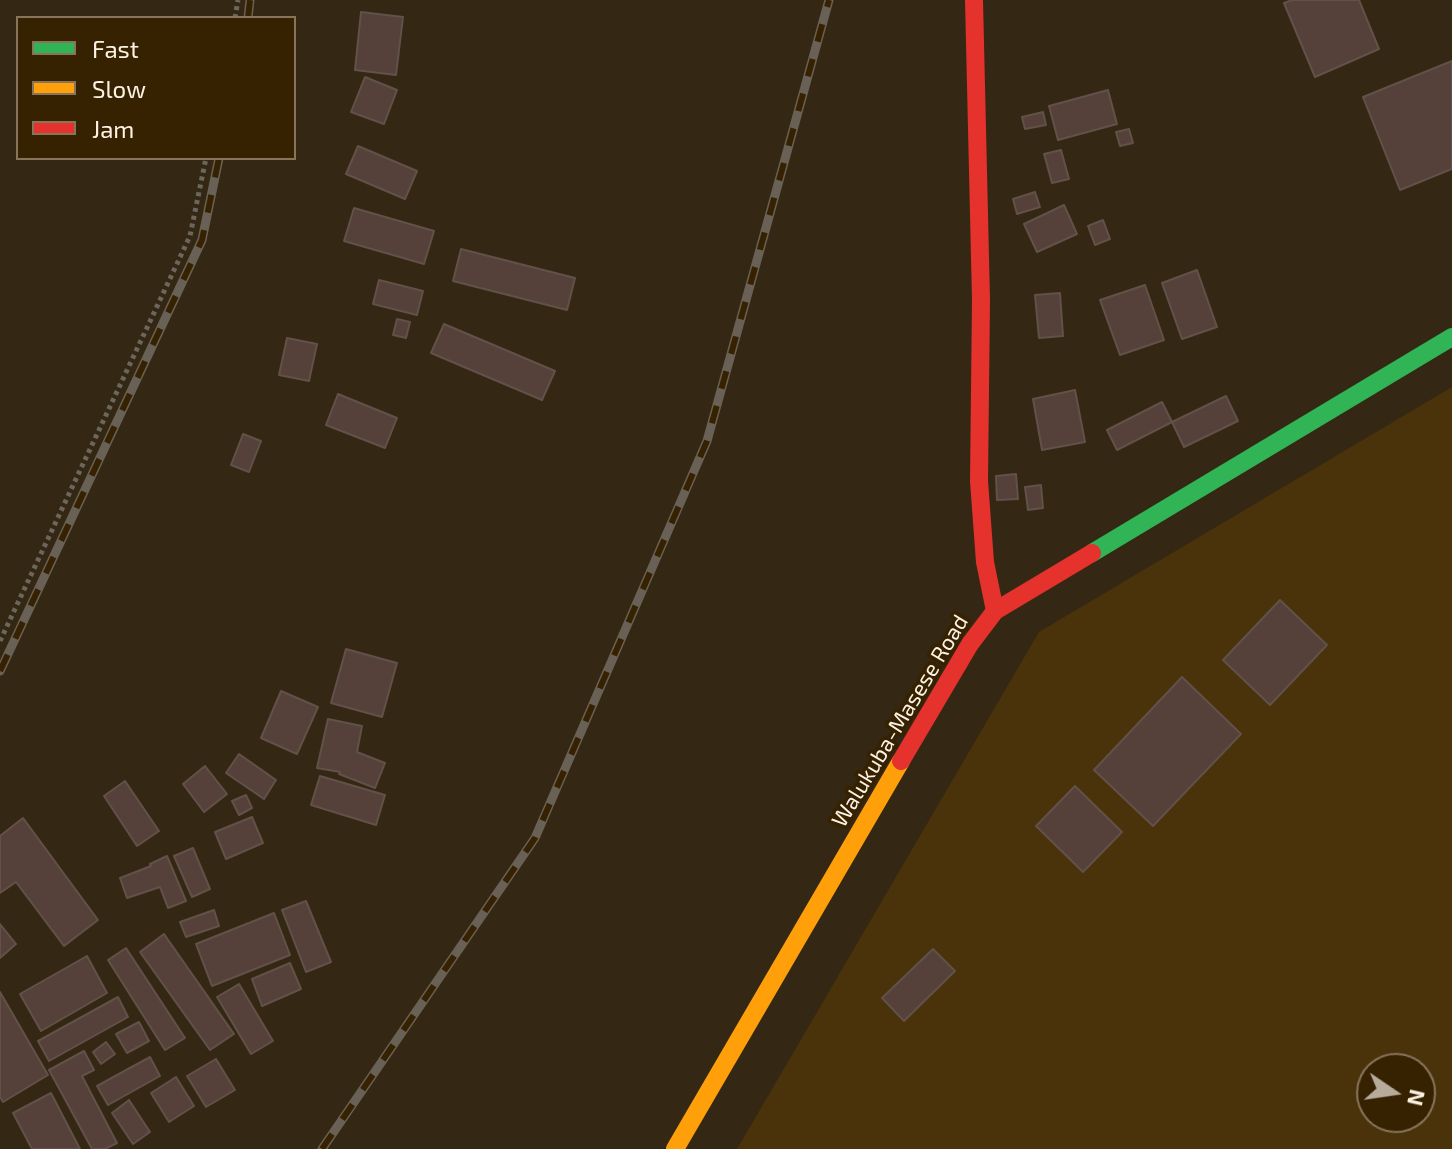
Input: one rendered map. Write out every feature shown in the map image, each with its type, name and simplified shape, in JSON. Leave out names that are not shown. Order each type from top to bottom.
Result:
[{"type":"street","points":[[974,0],[981,300],[979,481],[985,562],[995,611]]},
{"type":"street","name":"Walukuba-Masese Road","points":[[675,1149],[970,644],[995,611],[1452,337]]},
{"type":"path","points":[[0,641],[190,236],[206,160]]},
{"type":"shaded area","points":[[1452,387],[1452,1149],[737,1149],[1039,632]]},
{"type":"building","points":[[1292,0],[1359,0],[1379,49],[1315,77],[1284,3]]},
{"type":"building","points":[[361,12],[403,17],[396,75],[355,70]]},
{"type":"building","points":[[1452,61],[1452,169],[1400,190],[1363,97]]},
{"type":"building","points":[[365,77],[397,90],[384,124],[351,112]]},
{"type":"building","points":[[1108,90],[1117,124],[1058,140],[1049,106]]},
{"type":"building","points":[[1043,112],[1046,125],[1025,129],[1022,117]]},
{"type":"building","points":[[1129,129],[1133,143],[1120,146],[1116,132]]},
{"type":"building","points":[[358,146],[417,171],[405,199],[346,174]]},
{"type":"building","points":[[1061,150],[1069,179],[1052,183],[1044,154]]},
{"type":"building","points":[[1035,192],[1040,207],[1017,214],[1013,199]]},
{"type":"building","points":[[1064,205],[1077,234],[1037,252],[1024,224]]},
{"type":"building","points":[[354,208],[434,231],[424,264],[344,241]]},
{"type":"building","points":[[1103,220],[1110,239],[1095,245],[1088,226]]},
{"type":"building","points":[[461,249],[575,278],[567,310],[453,281]]},
{"type":"building","points":[[1197,270],[1217,327],[1182,339],[1162,283]]},
{"type":"building","points":[[379,280],[423,291],[417,315],[373,304]]},
{"type":"building","points":[[1145,285],[1164,340],[1120,355],[1100,300]]},
{"type":"building","points":[[1060,293],[1063,336],[1039,338],[1035,295]]},
{"type":"building","points":[[397,319],[410,322],[406,338],[393,335]]},
{"type":"building","points":[[444,324],[555,371],[542,400],[431,353]]},
{"type":"building","points":[[287,338],[317,344],[309,381],[279,375]]},
{"type":"building","points":[[1075,390],[1085,442],[1042,450],[1033,399]]},
{"type":"building","points":[[338,394],[397,418],[385,448],[326,425]]},
{"type":"building","points":[[1226,396],[1238,421],[1184,447],[1172,422]]},
{"type":"building","points":[[1162,402],[1172,422],[1117,450],[1107,430]]},
{"type":"building","points":[[243,434],[261,441],[249,472],[231,465]]},
{"type":"building","points":[[1016,474],[1018,499],[997,500],[996,476]]},
{"type":"building","points":[[1041,485],[1043,508],[1028,510],[1025,487]]},
{"type":"building","points":[[1280,600],[1327,645],[1270,705],[1223,660]]},
{"type":"building","points":[[346,649],[397,663],[382,717],[331,703]]},
{"type":"building","points":[[1182,677],[1241,734],[1153,826],[1094,770]]},
{"type":"building","points":[[281,691],[318,707],[297,754],[261,738]]},
{"type":"building","points":[[328,719],[362,726],[357,752],[385,763],[375,788],[340,772],[317,768]]},
{"type":"building","points":[[239,754],[276,780],[264,799],[226,773]]},
{"type":"building","points":[[205,766],[227,794],[204,812],[183,784]]},
{"type":"building","points":[[320,776],[385,795],[376,825],[311,805]]},
{"type":"building","points":[[125,781],[159,831],[137,846],[104,796]]},
{"type":"building","points":[[1075,786],[1122,832],[1083,872],[1036,826]]},
{"type":"building","points":[[246,795],[252,808],[239,815],[232,801]]},
{"type":"building","points":[[252,817],[263,843],[226,859],[215,832]]},
{"type":"building","points":[[23,818],[98,920],[64,946],[16,882],[0,893],[0,836]]},
{"type":"building","points":[[193,848],[210,889],[192,897],[174,856]]},
{"type":"building","points":[[167,856],[186,901],[168,908],[160,887],[127,898],[120,878]]},
{"type":"building","points":[[306,901],[331,962],[306,972],[282,910]]},
{"type":"building","points":[[214,910],[219,926],[186,937],[180,922]]},
{"type":"building","points":[[274,913],[290,955],[212,986],[196,944]]},
{"type":"building","points":[[0,924],[16,944],[0,958]]},
{"type":"building","points":[[164,934],[234,1034],[210,1050],[140,952]]},
{"type":"building","points":[[126,948],[185,1038],[165,1050],[108,960]]},
{"type":"building","points":[[933,949],[955,971],[904,1021],[882,998]]},
{"type":"building","points":[[87,956],[107,993],[41,1031],[20,994]]},
{"type":"building","points":[[290,963],[301,989],[262,1006],[252,979]]},
{"type":"building","points":[[239,984],[273,1041],[251,1054],[217,997]]},
{"type":"building","points":[[0,992],[48,1075],[3,1102],[0,1097]]},
{"type":"building","points":[[118,997],[128,1017],[49,1061],[38,1041]]},
{"type":"building","points":[[139,1022],[149,1041],[127,1053],[116,1034]]},
{"type":"building","points":[[106,1042],[115,1054],[101,1064],[93,1052]]},
{"type":"building","points":[[84,1051],[94,1070],[82,1076],[117,1143],[105,1149],[92,1149],[49,1070]]},
{"type":"building","points":[[150,1057],[160,1076],[108,1105],[97,1086]]},
{"type":"building","points":[[216,1059],[235,1090],[206,1107],[187,1076]]},
{"type":"building","points":[[176,1077],[194,1106],[169,1122],[151,1093]]},
{"type":"building","points":[[51,1093],[80,1149],[32,1149],[13,1113]]},
{"type":"building","points":[[129,1100],[150,1132],[133,1144],[112,1113]]},
{"type":"railway","points":[[248,16],[250,0]]},
{"type":"railway","points":[[322,1149],[535,838],[707,441],[829,0]]},
{"type":"railway","points":[[0,671],[202,240],[219,160]]},
{"type":"traffic: fast","points":[[1092,553],[1452,337]]},
{"type":"traffic: slow","points":[[675,1149],[901,761]]},
{"type":"traffic: jam","points":[[974,0],[981,300],[979,481],[985,562],[995,611]]},
{"type":"traffic: jam","points":[[901,761],[970,644],[995,611],[1092,553]]}]
